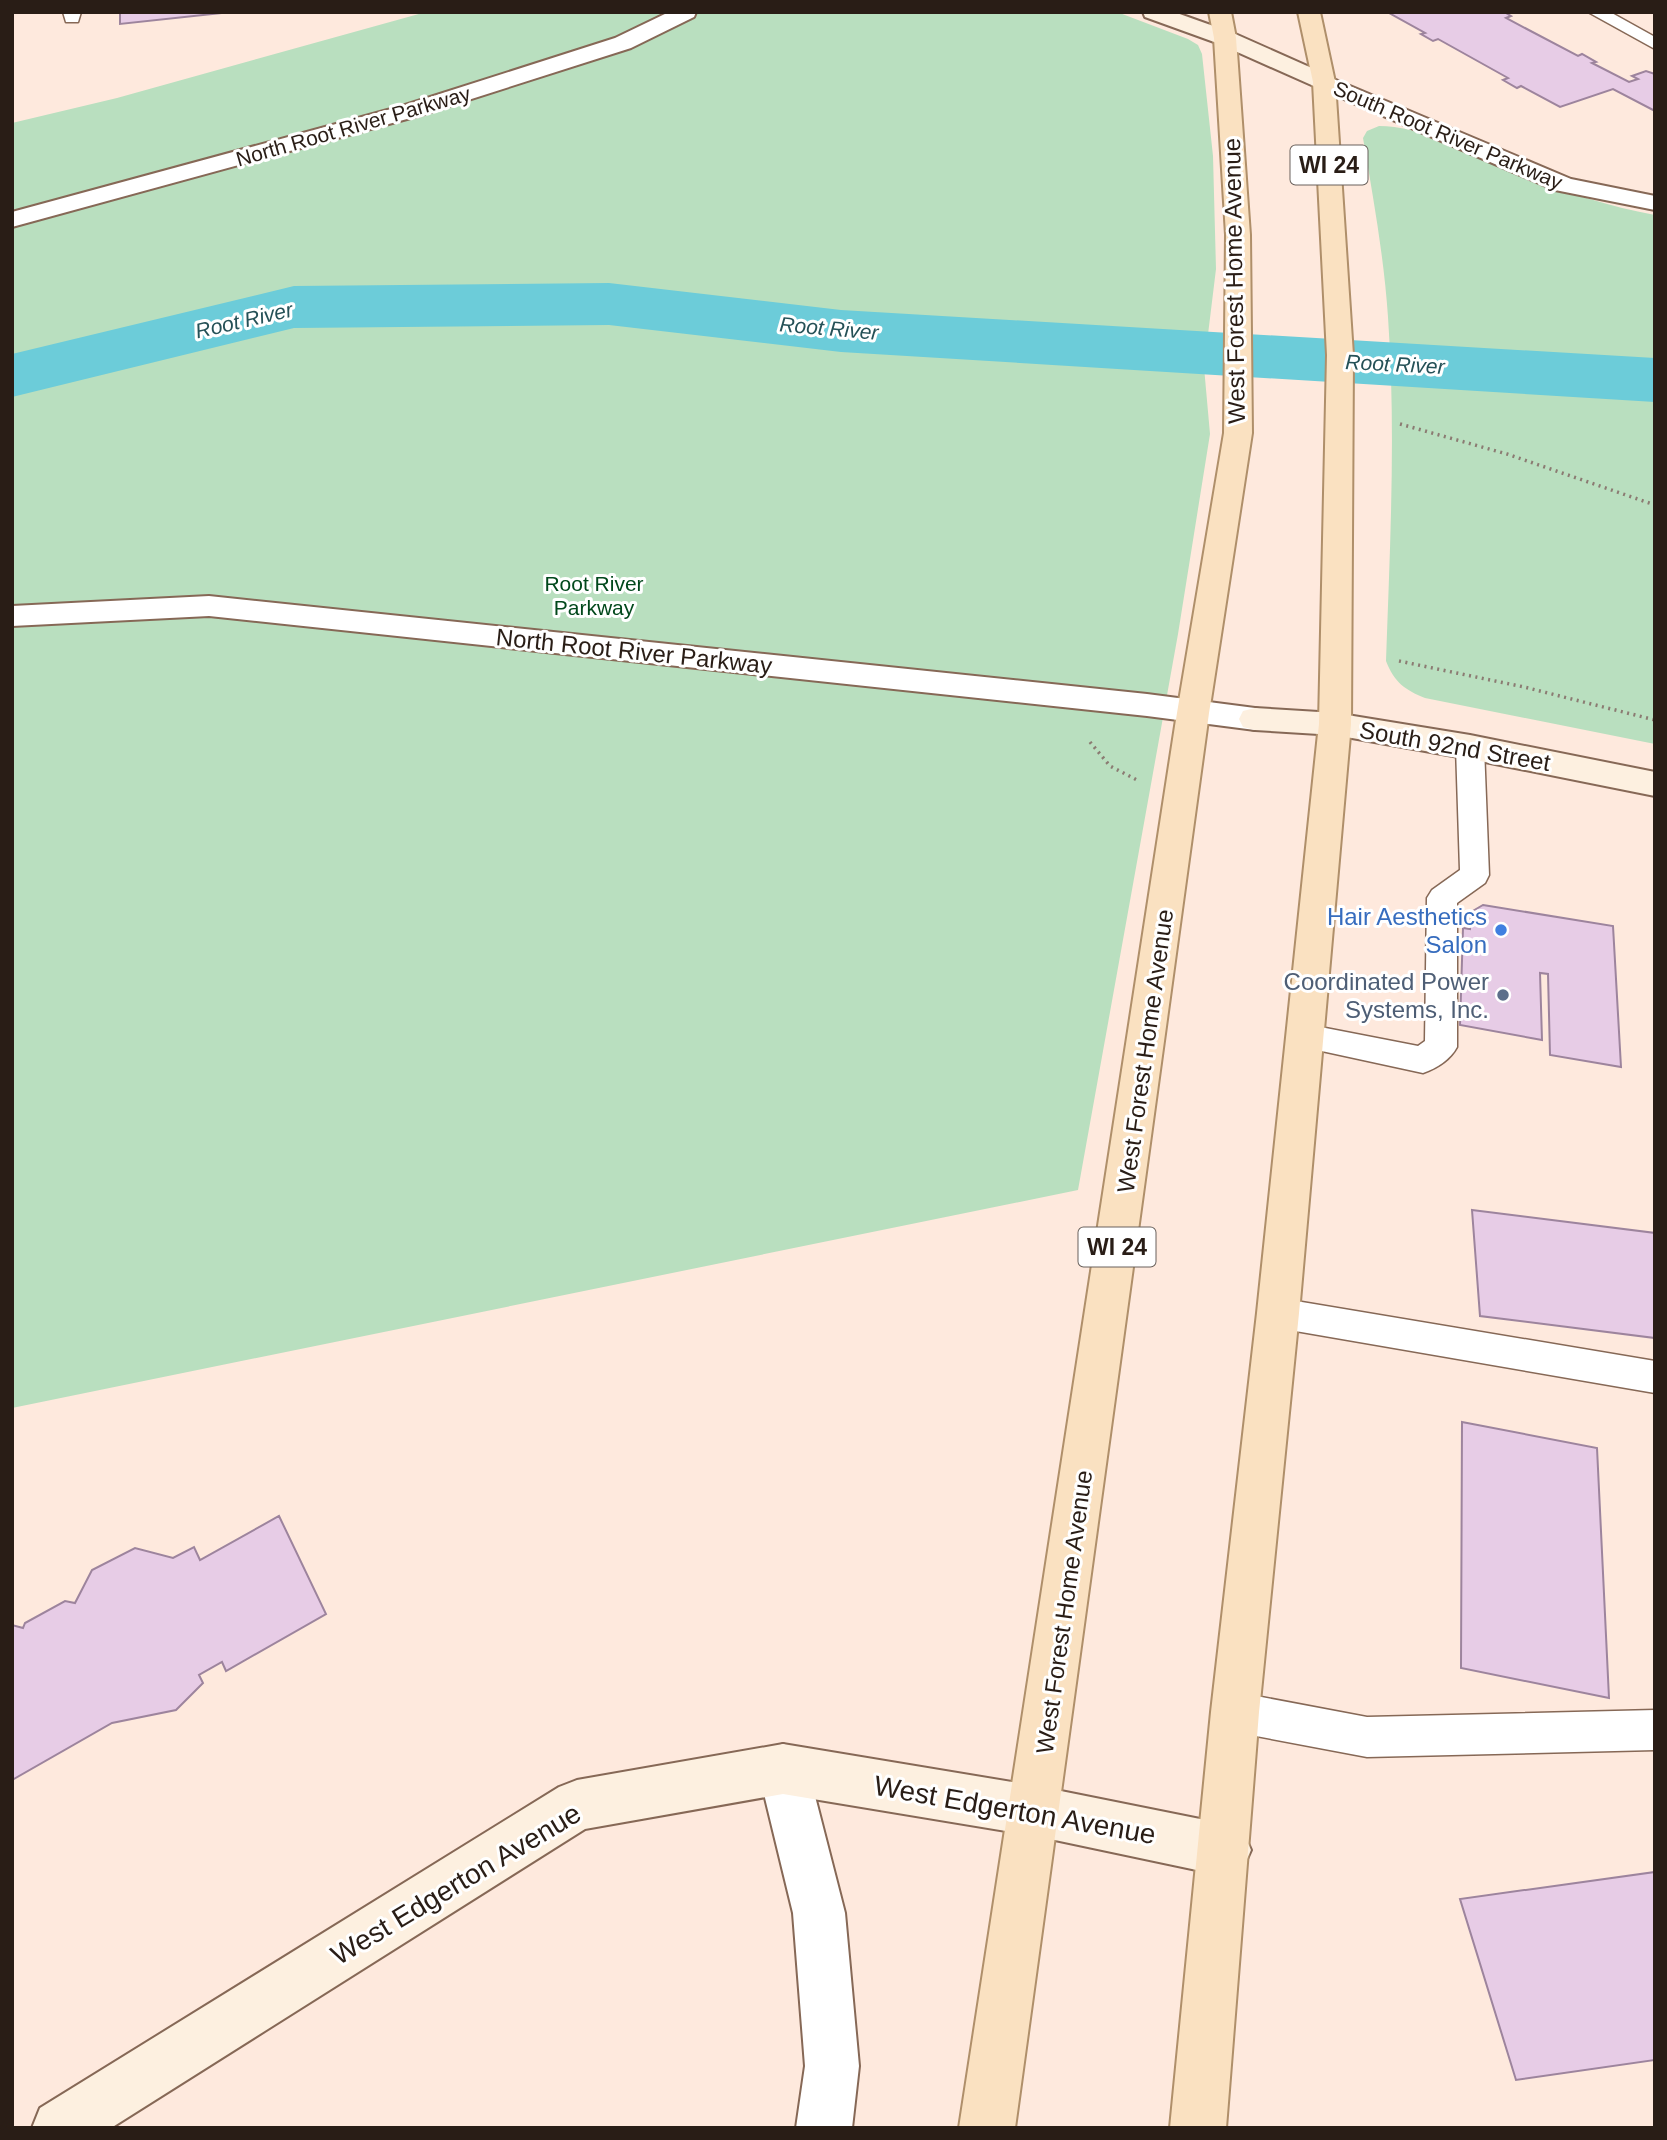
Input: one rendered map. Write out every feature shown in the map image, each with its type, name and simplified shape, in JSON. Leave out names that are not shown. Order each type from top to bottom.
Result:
[{"type":"main road","name":"West Forest Home Avenue","points":[[987,2128],[1193,712],[1238,433],[1238,235],[1225,38],[1220,12]]},
{"type":"main road","name":"WI 24","points":[[1199,2128],[1235,1712],[1278,1313],[1335,724],[1340,372],[1324,82],[1309,12]]},
{"type":"street","name":"North Root River Parkway","points":[[12,220],[410,111],[623,43],[687,12]]},
{"type":"street","points":[[1153,12],[1225,38],[1324,82]]},
{"type":"street","name":"South Root River Parkway","points":[[1324,82],[1564,185],[1655,203]]},
{"type":"street","name":"North Root River Parkway","points":[[12,616],[209,607],[1147,705],[1255,719]]},
{"type":"street","name":"South 92nd Street","points":[[1255,719],[1335,724],[1470,747],[1655,785]]},
{"type":"street","points":[[783,1769],[819,1913],[832,2066],[824,2128]]},
{"type":"street","name":"West Edgerton Avenue","points":[[60,2128],[577,1805],[783,1769],[1035,1811],[1225,1850]]},
{"type":"lane","points":[[1597,12],[1655,44]]},
{"type":"lane","points":[[1305,1037],[1423,1060],[1441,1047],[1442,898],[1475,875],[1470,747]]},
{"type":"lane","points":[[1278,1313],[1655,1377]]},
{"type":"lane","points":[[1235,1712],[1367,1737],[1655,1730]]},
{"type":"path","points":[[1400,424],[1531,461],[1655,505]]},
{"type":"path","points":[[1399,662],[1524,687],[1655,720]]},
{"type":"green space","name":"Root River Parkway","points":[[426,12],[1117,12],[1198,45],[1202,54],[1213,156],[1216,269],[1204,367],[1210,434],[1178,634],[1078,1190],[12,1408],[12,123],[117,98]]},
{"type":"green space","points":[[1379,126],[1424,134],[1554,187],[1614,206],[1655,215],[1655,744],[1425,698],[1401,684],[1389,668],[1386,661],[1392,403],[1388,317],[1378,227],[1363,138],[1367,131]]},
{"type":"building","points":[[120,12],[231,12],[120,24]]},
{"type":"building","points":[[1504,12],[1511,16],[1506,18],[1578,56],[1582,54],[1596,62],[1592,63],[1629,82],[1638,79],[1632,76],[1646,71],[1655,74],[1655,111],[1613,89],[1560,107],[1521,86],[1517,88],[1503,80],[1508,78],[1438,39],[1433,41],[1421,34],[1425,33],[1391,14]]},
{"type":"building","points":[[1483,905],[1613,926],[1621,1067],[1550,1055],[1548,974],[1540,973],[1542,1040],[1460,1025],[1463,928],[1470,929],[1471,912]]},
{"type":"building","points":[[1472,1210],[1655,1233],[1655,1338],[1480,1316]]},
{"type":"building","points":[[1462,1422],[1597,1448],[1609,1698],[1461,1668]]},
{"type":"building","points":[[279,1516],[326,1614],[226,1671],[222,1662],[199,1675],[203,1683],[176,1710],[112,1723],[12,1780],[12,1625],[23,1628],[25,1623],[65,1601],[75,1603],[92,1570],[135,1548],[173,1558],[194,1547],[200,1560]]},
{"type":"building","points":[[1655,1872],[1655,2060],[1516,2080],[1460,1899]]},
{"type":"waterway","name":"Root River","points":[[12,376],[294,307],[609,304],[841,331],[1655,380]]},
{"type":"place","name":"Hair Aesthetics Salon","points":[[1501,930]]},
{"type":"place","name":"Coordinated Power Systems, Inc.","points":[[1503,995]]}]
